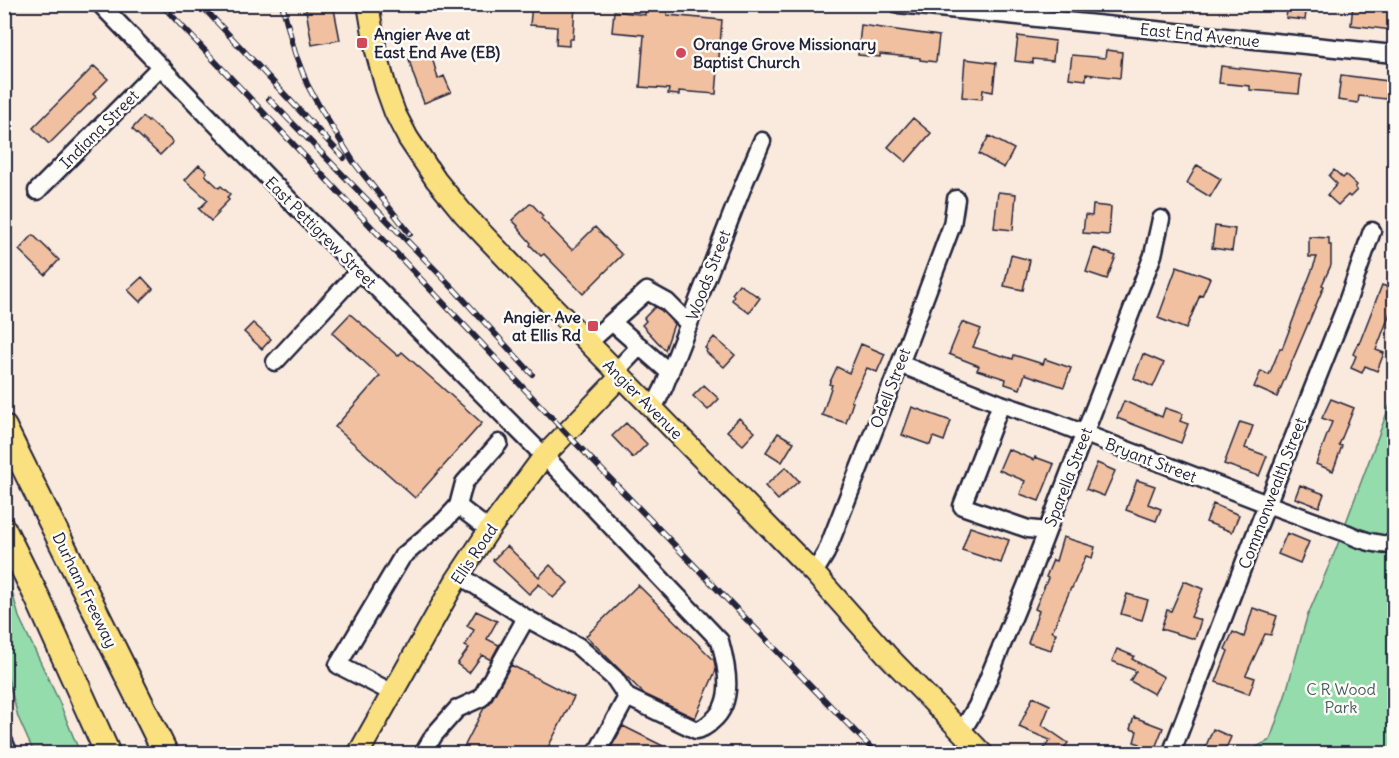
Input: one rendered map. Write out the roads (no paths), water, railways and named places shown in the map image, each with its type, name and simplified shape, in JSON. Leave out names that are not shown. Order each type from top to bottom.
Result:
[{"type":"highway","name":"Durham Freeway","points":[[4,427],[166,753]]},
{"type":"highway","points":[[4,530],[108,753]]},
{"type":"main road","name":"Angier Avenue","points":[[368,4],[376,51],[395,113],[436,180],[463,213],[814,573],[887,655],[983,753]]},
{"type":"main road","name":"Ellis Road","points":[[358,753],[459,575],[489,530],[544,456],[618,374]]},
{"type":"street","name":"East Pettigrew Street","points":[[100,4],[544,456],[720,641],[726,663],[727,696],[723,708],[714,720],[702,729],[696,730],[627,697]]},
{"type":"street","name":"East End Avenue","points":[[898,4],[1395,54]]},
{"type":"street","name":"Indiana Street","points":[[37,191],[160,67]]},
{"type":"street","name":"Woods Street","points":[[653,409],[670,373],[762,141]]},
{"type":"street","name":"Odell Street","points":[[814,573],[826,553],[900,364],[952,225],[956,199]]},
{"type":"street","name":"Sparella Street","points":[[962,731],[977,706],[1085,434],[1153,255],[1161,219]]},
{"type":"street","name":"Commonwealth Street","points":[[1171,753],[1345,308],[1372,231]]},
{"type":"street","points":[[275,362],[360,271]]},
{"type":"street","points":[[588,343],[647,291],[667,302],[689,324]]},
{"type":"street","points":[[612,322],[670,373]]},
{"type":"street","points":[[618,374],[640,346]]},
{"type":"street","name":"Bryant Street","points":[[900,364],[1374,544],[1395,545]]},
{"type":"street","points":[[1001,404],[962,506],[1029,530],[1047,531]]},
{"type":"street","points":[[393,693],[338,665],[402,557],[458,506],[464,483],[499,443]]},
{"type":"street","points":[[458,506],[489,530]]},
{"type":"street","points":[[459,575],[526,618],[578,646],[615,679],[627,697],[596,753]]},
{"type":"street","points":[[423,753],[434,735],[457,709],[481,698],[526,618]]},
{"type":"street","points":[[4,742],[9,753]]},
{"type":"railway","points":[[161,4],[566,433],[877,754]]},
{"type":"railway","points":[[200,4],[344,158]]},
{"type":"railway","points":[[282,4],[295,53],[307,84],[319,106],[353,161],[410,234]]},
{"type":"railway","points":[[269,99],[453,288],[532,374]]},
{"type":"place","name":"Angier Ave at East End Ave (EB)","points":[[362,43]]},
{"type":"place","name":"Orange Grove Missionary Baptist Church","points":[[681,53]]},
{"type":"place","name":"Angier Ave at Ellis Rd","points":[[593,326]]},
{"type":"park label","name":"C R Wood Park","points":[[1341,698]]}]
